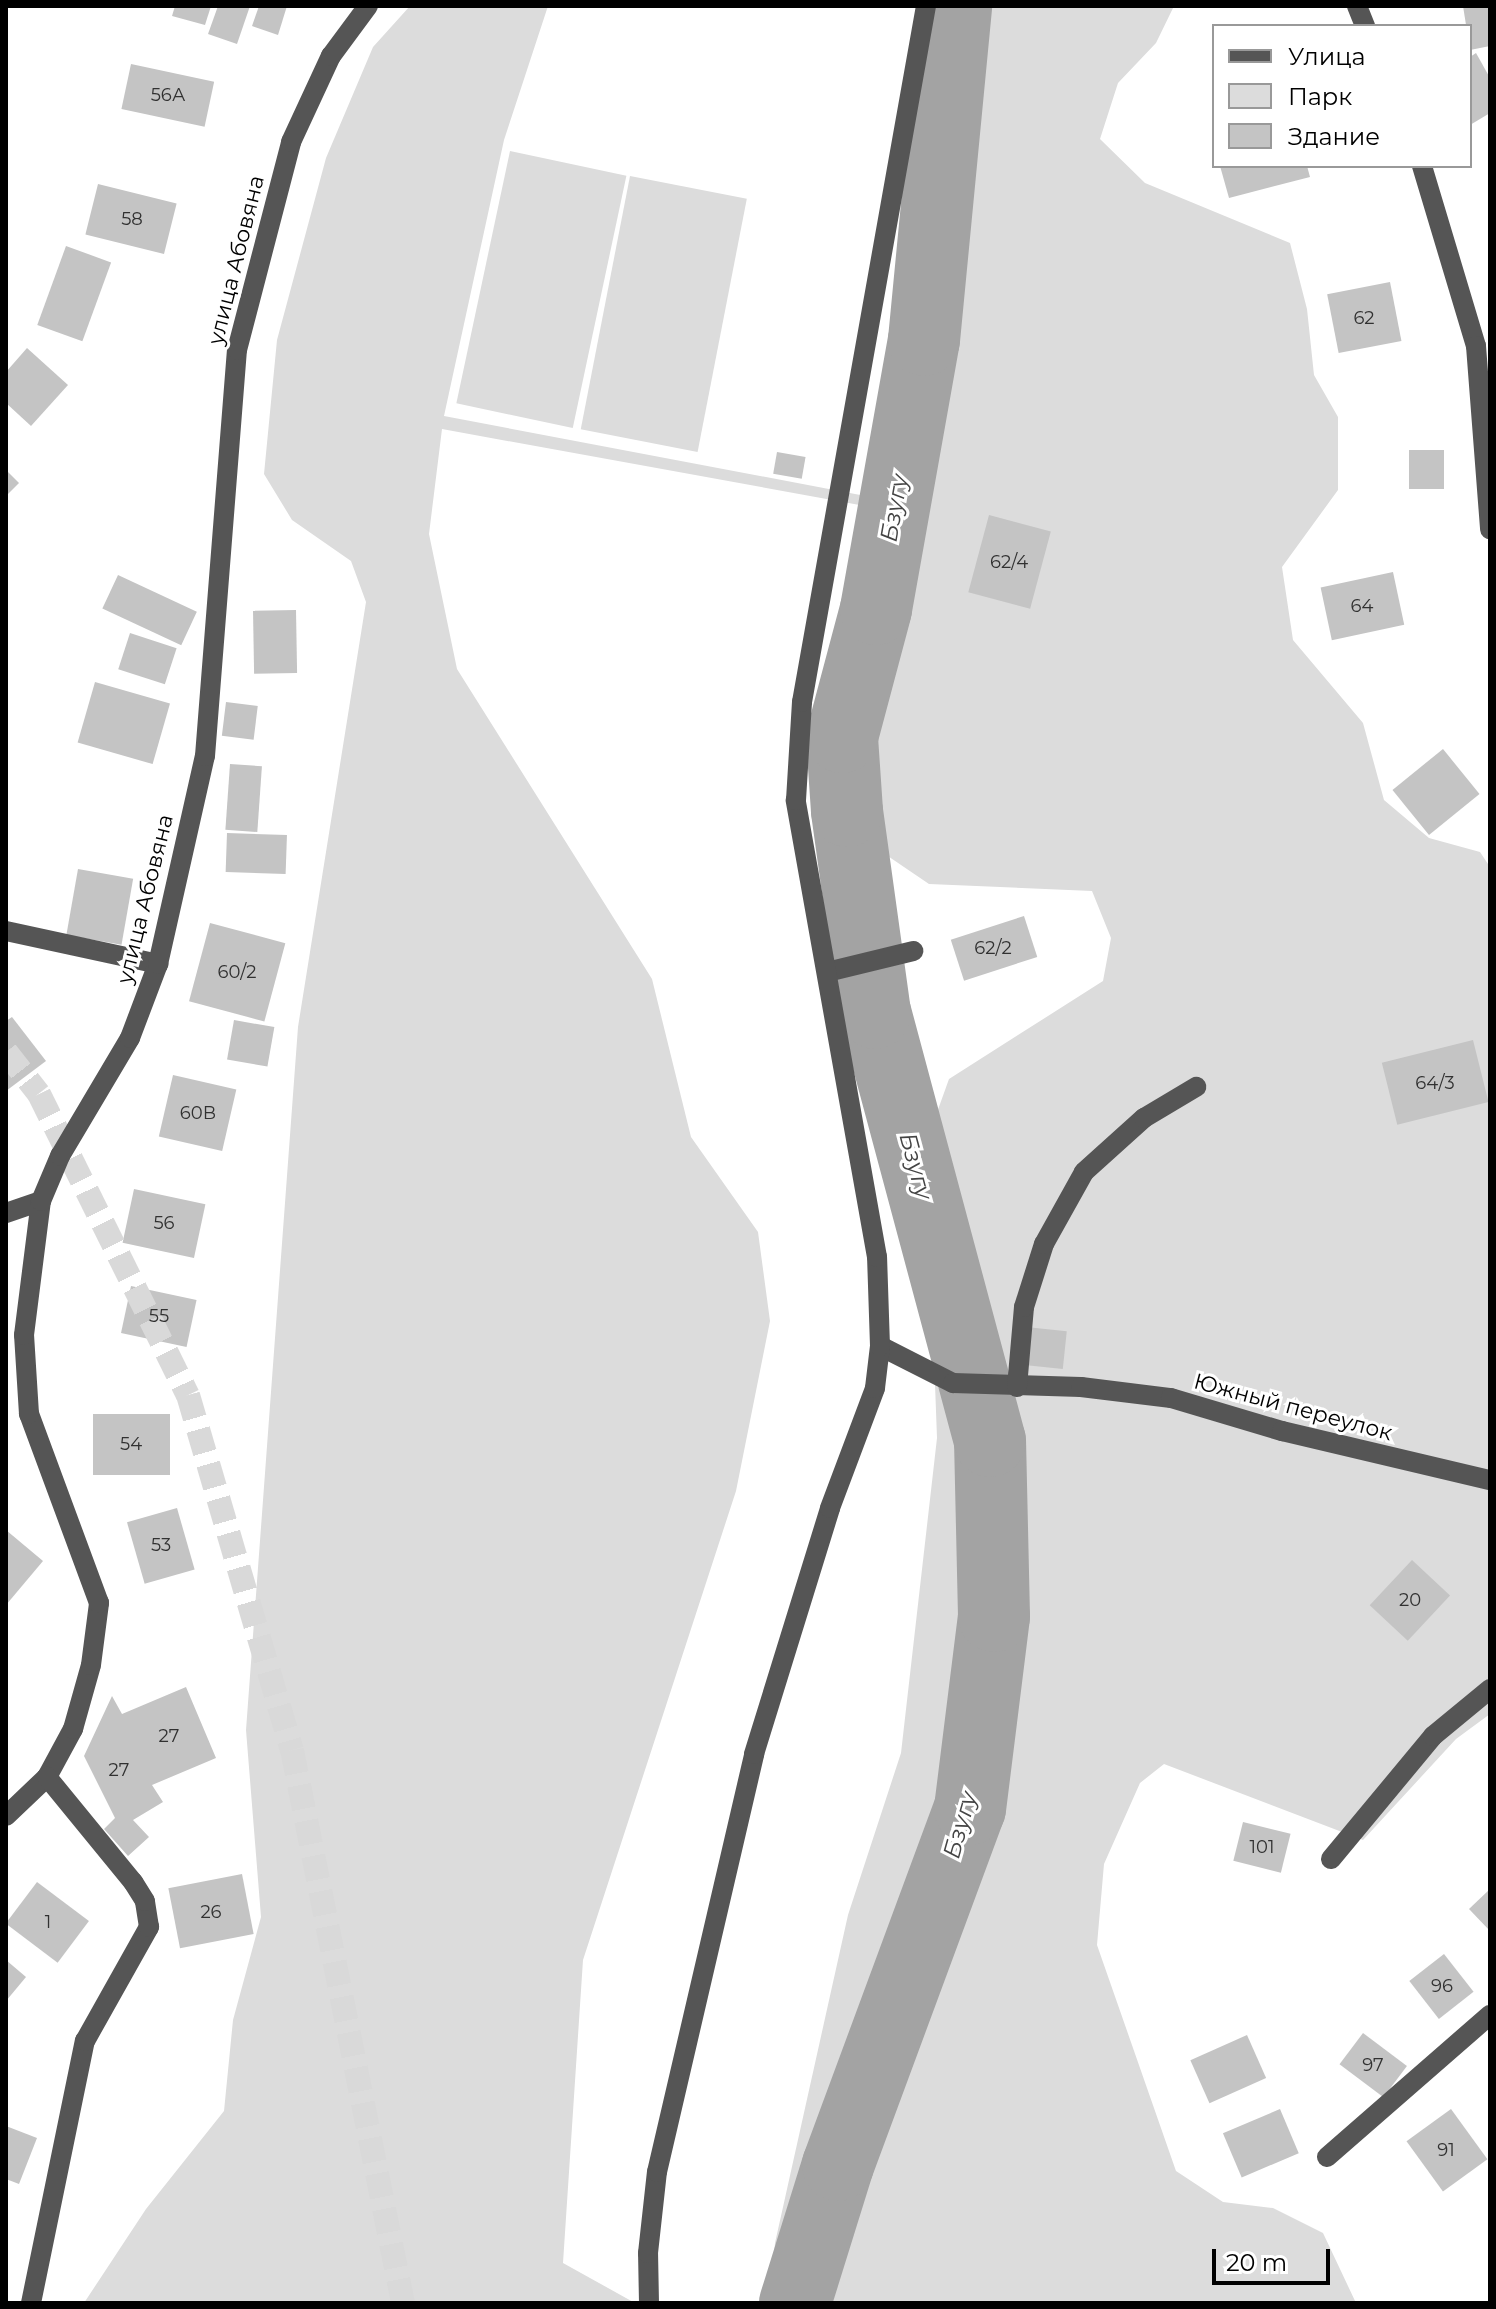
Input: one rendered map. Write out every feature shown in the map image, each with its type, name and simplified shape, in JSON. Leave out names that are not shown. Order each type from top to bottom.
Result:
[{"type":"street","name":"улица Абовяна","points":[[6,1816],[47,1777],[73,1729],[91,1665],[99,1603],[29,1414],[24,1335],[41,1201],[60,1156],[130,1038],[158,964],[205,756],[237,350],[291,142],[331,56],[368,6]]},
{"type":"street","points":[[649,2303],[648,2253],[657,2172],[754,1754],[830,1508],[875,1388],[880,1346],[877,1257],[836,970],[796,800],[802,702],[926,6]]},
{"type":"street","points":[[1423,168],[1476,346],[1490,529]]},
{"type":"street","points":[[6,931],[158,964]]},
{"type":"street","points":[[836,970],[913,951]]},
{"type":"street","points":[[1012,1387],[1028,1294],[1044,1244],[1084,1172],[1144,1118],[1196,1087]]},
{"type":"street","points":[[6,1213],[41,1201]]},
{"type":"street","name":"Южный переулок","points":[[880,1346],[953,1383],[1081,1387],[1171,1398],[1282,1431],[1490,1480]]},
{"type":"street","points":[[1331,1859],[1433,1736],[1490,1689]]},
{"type":"street","points":[[31,2303],[85,2041],[149,1927],[145,1901],[133,1882],[47,1777]]},
{"type":"street","points":[[1327,2157],[1490,2015]]},
{"type":"green space","points":[[410,6],[548,6],[504,140],[444,416],[876,498],[922,212],[933,62],[943,6],[1174,6],[1156,43],[1118,83],[1100,139],[1145,183],[1290,243],[1307,309],[1314,375],[1338,417],[1338,490],[1282,567],[1293,640],[1363,723],[1384,800],[1429,838],[1480,852],[1490,867],[1490,1714],[1456,1739],[1363,1840],[1164,1764],[1140,1783],[1104,1864],[1097,1945],[1176,2171],[1223,2202],[1273,2208],[1323,2233],[1356,2303],[770,2303],[775,2243],[848,1915],[901,1753],[937,1438],[926,1143],[949,1079],[1103,981],[1111,938],[1092,891],[929,884],[876,848],[851,762],[876,508],[442,429],[429,534],[457,669],[652,979],[691,1137],[758,1232],[770,1321],[736,1491],[583,1960],[563,2263],[635,2303],[84,2303],[146,2209],[224,2111],[233,2020],[261,1917],[246,1730],[298,1027],[366,602],[351,561],[292,520],[264,474],[277,340],[326,158],[373,47]]},
{"type":"green space","points":[[510,151],[626,176],[573,428],[456,403]]},
{"type":"green space","points":[[630,176],[747,199],[698,452],[581,429]]},
{"type":"building","points":[[175,6],[211,6],[205,25],[172,16]]},
{"type":"building","points":[[218,6],[250,6],[237,44],[208,34]]},
{"type":"building","points":[[259,6],[287,6],[278,35],[252,26]]},
{"type":"building","points":[[1463,6],[1490,6],[1490,46],[1472,50],[1472,24],[1466,24]]},
{"type":"building","points":[[1476,53],[1490,78],[1490,113],[1472,124],[1472,56]]},
{"type":"building","points":[[131,64],[214,82],[205,127],[121,109]]},
{"type":"building","points":[[1221,168],[1308,168],[1310,177],[1229,198]]},
{"type":"building","points":[[98,184],[177,204],[164,254],[85,234]]},
{"type":"building","points":[[66,246],[111,262],[82,341],[37,325]]},
{"type":"building","points":[[1390,282],[1401,341],[1339,353],[1327,294]]},
{"type":"building","points":[[27,348],[68,385],[31,426],[6,403],[6,372]]},
{"type":"building","points":[[1409,450],[1444,450],[1444,489],[1409,489]]},
{"type":"building","points":[[777,452],[806,457],[802,479],[773,474]]},
{"type":"building","points":[[6,470],[19,483],[6,496]]},
{"type":"building","points":[[989,515],[1051,532],[1030,609],[968,592]]},
{"type":"building","points":[[1393,572],[1404,625],[1332,640],[1321,587]]},
{"type":"building","points":[[118,575],[197,612],[181,645],[102,609]]},
{"type":"building","points":[[296,610],[297,673],[254,674],[253,611]]},
{"type":"building","points":[[130,633],[177,648],[165,684],[118,669]]},
{"type":"building","points":[[95,682],[170,703],[153,764],[78,743]]},
{"type":"building","points":[[226,702],[258,706],[254,740],[222,736]]},
{"type":"building","points":[[1443,749],[1480,794],[1429,835],[1392,790]]},
{"type":"building","points":[[230,764],[262,766],[257,832],[225,830]]},
{"type":"building","points":[[227,833],[287,835],[286,874],[226,872]]},
{"type":"building","points":[[78,869],[133,879],[122,945],[66,935]]},
{"type":"building","points":[[1024,916],[1037,957],[964,981],[951,940]]},
{"type":"building","points":[[210,923],[285,943],[264,1021],[189,1001]]},
{"type":"building","points":[[12,1017],[46,1061],[6,1091],[6,1021]]},
{"type":"building","points":[[234,1020],[274,1027],[267,1067],[227,1059]]},
{"type":"building","points":[[1473,1040],[1488,1102],[1397,1125],[1382,1063]]},
{"type":"building","points":[[173,1075],[236,1090],[222,1151],[159,1136]]},
{"type":"building","points":[[134,1189],[205,1204],[194,1258],[123,1243]]},
{"type":"building","points":[[131,1286],[197,1300],[187,1347],[121,1333]]},
{"type":"building","points":[[1026,1327],[1067,1331],[1063,1369],[1022,1365]]},
{"type":"building","points":[[93,1414],[170,1414],[170,1475],[93,1475]]},
{"type":"building","points":[[177,1508],[195,1570],[145,1584],[127,1522]]},
{"type":"building","points":[[6,1530],[43,1561],[6,1605]]},
{"type":"building","points":[[1412,1560],[1450,1595],[1408,1641],[1370,1605]]},
{"type":"building","points":[[186,1687],[216,1758],[152,1785],[163,1802],[133,1820],[149,1837],[128,1856],[104,1829],[115,1818],[84,1756],[112,1696],[122,1714]]},
{"type":"building","points":[[1243,1822],[1291,1834],[1281,1873],[1233,1861]]},
{"type":"building","points":[[242,1874],[254,1934],[180,1948],[168,1888]]},
{"type":"building","points":[[37,1882],[89,1921],[58,1963],[6,1924]]},
{"type":"building","points":[[1490,1889],[1490,1931],[1469,1909]]},
{"type":"building","points":[[1444,1954],[1474,1992],[1439,2019],[1409,1981]]},
{"type":"building","points":[[6,1960],[26,1977],[6,2001]]},
{"type":"building","points":[[1363,2033],[1407,2066],[1383,2097],[1340,2064]]},
{"type":"building","points":[[1247,2035],[1266,2078],[1209,2103],[1190,2060]]},
{"type":"building","points":[[1280,2109],[1299,2153],[1242,2177],[1223,2133]]},
{"type":"building","points":[[1451,2109],[1487,2159],[1443,2191],[1407,2141]]},
{"type":"building","points":[[6,2126],[37,2138],[19,2184],[6,2179]]},
{"type":"waterway","name":"Бзугу","points":[[795,2303],[838,2165],[970,1809],[994,1616],[990,1441],[875,1013],[847,811],[842,737],[876,609],[924,340],[956,6]]},
{"type":"tunnel","points":[[6,1052],[39,1094],[188,1395],[292,1750],[403,2303]]}]
